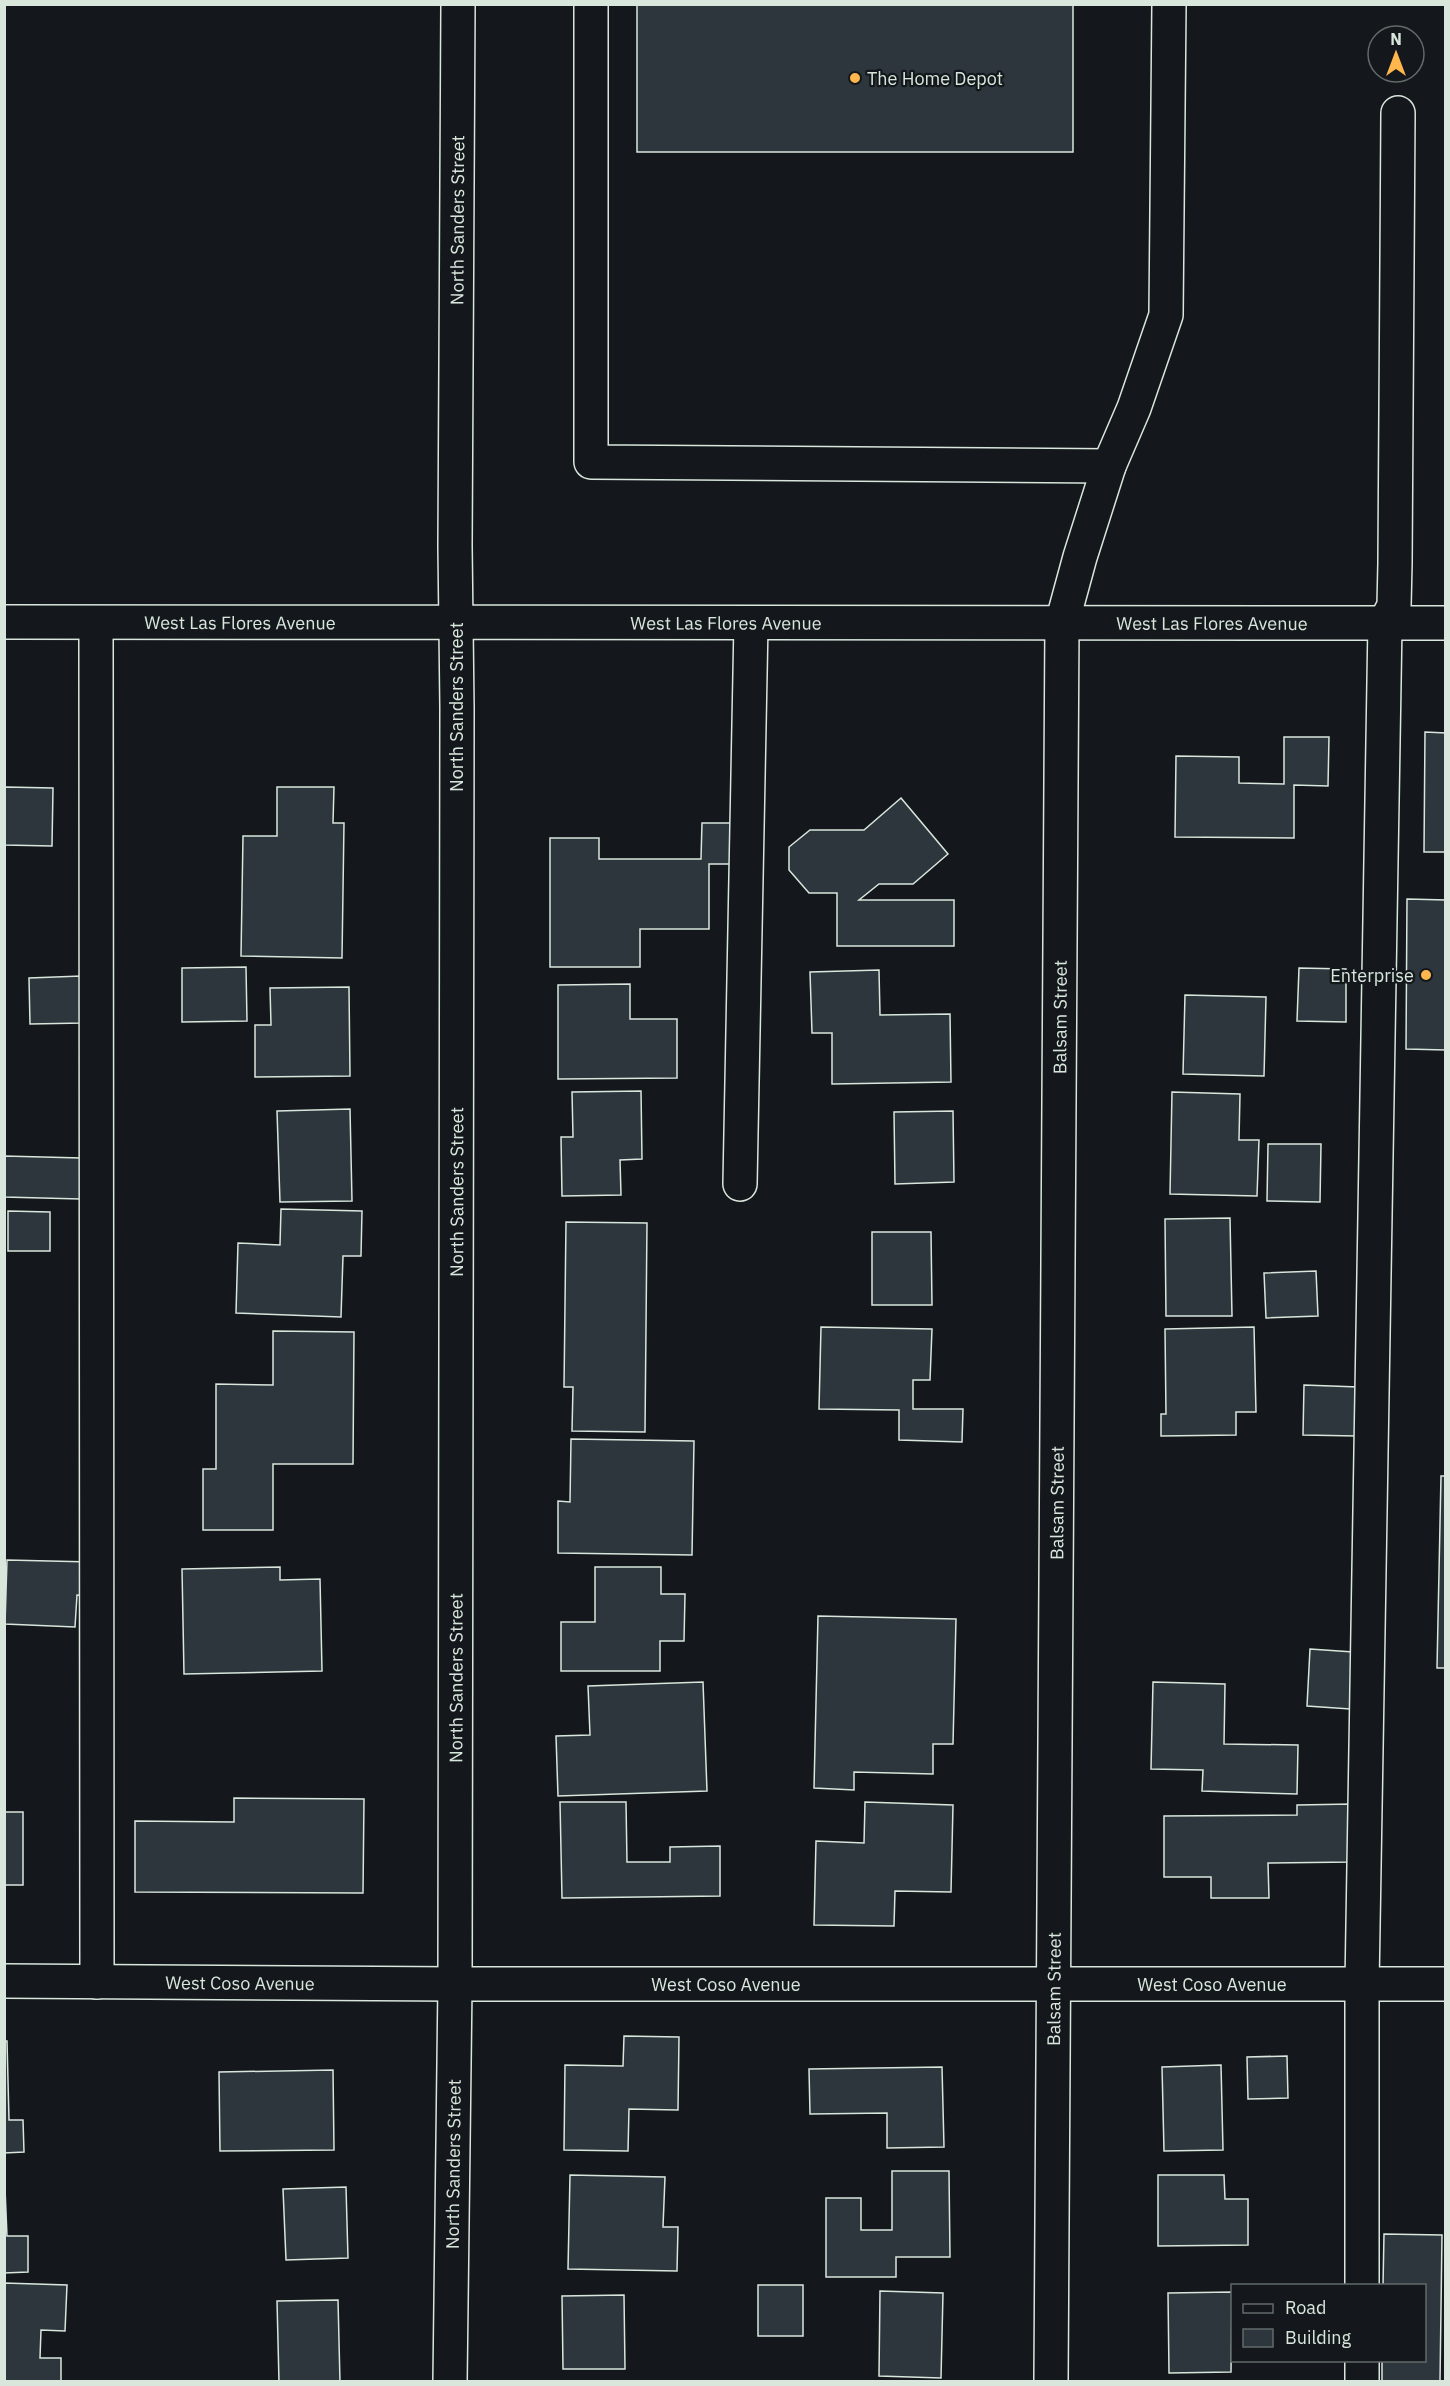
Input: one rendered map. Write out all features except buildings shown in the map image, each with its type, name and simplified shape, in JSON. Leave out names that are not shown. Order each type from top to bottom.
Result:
[{"type":"street","name":"North Sanders Street","points":[[450,2382],[455,1984],[457,708],[455,622],[458,4]]},
{"type":"street","points":[[591,4],[591,462],[1109,466]]},
{"type":"street","name":"Balsam Street","points":[[1051,2382],[1062,623],[1109,466],[1134,408],[1167,315],[1169,4]]},
{"type":"street","points":[[1362,2284],[1362,1985],[1385,623],[1394,606],[1395,563],[1398,112]]},
{"type":"street","name":"West Las Flores Avenue","points":[[4,622],[1446,623]]},
{"type":"street","points":[[96,623],[97,1982]]},
{"type":"street","points":[[741,1184],[751,623]]},
{"type":"street","name":"West Coso Avenue","points":[[4,1981],[455,1984],[1446,1984]]},
{"type":"street","points":[[1362,2362],[1362,2382]]},
{"type":"place","name":"The Home Depot","points":[[855,78]]},
{"type":"place","name":"Enterprise","points":[[1426,975]]}]
